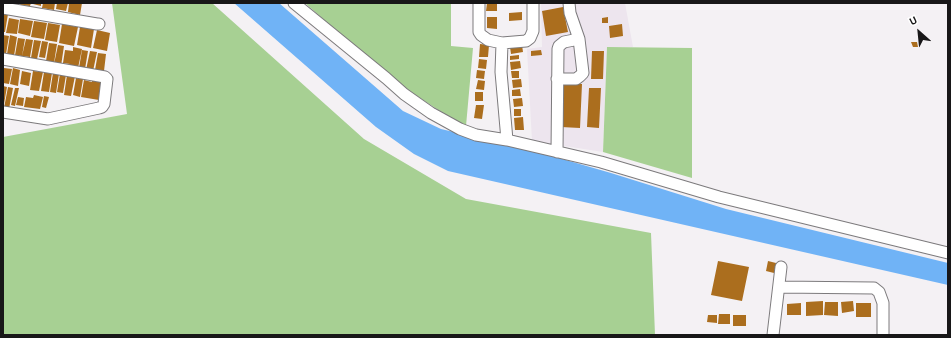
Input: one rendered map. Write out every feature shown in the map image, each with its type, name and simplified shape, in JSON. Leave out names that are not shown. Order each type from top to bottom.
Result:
[{"type":"street","points":[[294,3],[404,94],[431,113],[460,129],[476,135],[507,140],[601,162],[719,197],[948,253]]},
{"type":"street","points":[[479,3],[479,32],[488,40],[502,43],[526,41],[530,38],[533,31],[533,3]]},
{"type":"street","points":[[558,79],[576,79],[583,73],[579,39],[570,13],[569,3]]},
{"type":"street","points":[[3,8],[99,24]]},
{"type":"street","points":[[557,152],[558,49],[564,42],[579,39]]},
{"type":"street","points":[[502,43],[501,72],[507,140]]},
{"type":"street","points":[[3,59],[105,77],[107,79],[104,104],[99,108],[48,119],[3,112]]},
{"type":"street","points":[[773,335],[781,267]]},
{"type":"street","points":[[779,287],[874,288],[879,292],[882,303],[883,335]]},
{"type":"shaded area","points":[[541,3],[625,3],[633,47],[607,48],[603,152],[532,141],[527,49],[542,47]]},
{"type":"green space","points":[[112,3],[212,3],[364,139],[466,199],[651,233],[655,335],[3,335],[3,137],[127,114]]},
{"type":"green space","points":[[305,3],[451,3],[451,46],[473,48],[466,126],[455,121],[390,78]]},
{"type":"green space","points":[[607,47],[692,48],[692,178],[603,152]]},
{"type":"water","points":[[234,3],[279,3],[403,111],[441,129],[531,150],[726,209],[948,263],[948,285],[448,171],[414,154],[376,127]]},
{"type":"building","points":[[21,3],[31,3],[30,6],[20,5]]},
{"type":"building","points":[[41,3],[41,6],[33,4]]},
{"type":"building","points":[[43,3],[55,3],[54,10],[42,8]]},
{"type":"building","points":[[57,3],[68,3],[66,11],[56,9]]},
{"type":"building","points":[[69,3],[82,3],[80,15],[68,12]]},
{"type":"building","points":[[487,3],[497,4],[497,11],[486,11]]},
{"type":"building","points":[[563,7],[568,32],[546,36],[542,11]]},
{"type":"building","points":[[522,12],[522,20],[509,21],[509,13]]},
{"type":"building","points":[[3,13],[8,14],[5,32],[3,32]]},
{"type":"building","points":[[487,17],[497,17],[497,29],[487,28]]},
{"type":"building","points":[[608,17],[608,23],[602,23],[602,18]]},
{"type":"building","points":[[9,18],[19,20],[17,34],[6,33]]},
{"type":"building","points":[[20,19],[33,21],[30,36],[18,33]]},
{"type":"building","points":[[34,21],[47,23],[44,39],[31,37]]},
{"type":"building","points":[[48,23],[60,25],[57,42],[45,40]]},
{"type":"building","points":[[62,24],[78,27],[74,46],[59,43]]},
{"type":"building","points":[[622,24],[623,36],[610,38],[609,26]]},
{"type":"building","points":[[80,27],[94,29],[91,48],[77,45]]},
{"type":"building","points":[[97,30],[110,33],[107,51],[93,48]]},
{"type":"building","points":[[3,35],[9,36],[6,54],[3,54]]},
{"type":"building","points":[[10,35],[17,37],[14,56],[7,54]]},
{"type":"building","points":[[18,38],[25,39],[22,56],[15,55]]},
{"type":"building","points":[[26,39],[33,40],[30,57],[22,56]]},
{"type":"building","points":[[34,40],[41,41],[37,59],[31,58]]},
{"type":"building","points":[[42,41],[48,42],[45,58],[39,57]]},
{"type":"building","points":[[911,42],[917,42],[918,47],[913,47]]},
{"type":"building","points":[[49,43],[57,44],[54,63],[46,61]]},
{"type":"building","points":[[480,44],[489,45],[488,57],[479,57]]},
{"type":"building","points":[[58,45],[64,46],[61,66],[54,64]]},
{"type":"building","points":[[522,45],[523,52],[511,54],[510,47]]},
{"type":"building","points":[[73,47],[82,49],[78,68],[70,67],[70,64],[63,63],[65,50],[73,51]]},
{"type":"building","points":[[82,50],[88,51],[85,69],[79,68]]},
{"type":"building","points":[[541,50],[542,55],[531,56],[531,51]]},
{"type":"building","points":[[90,51],[97,52],[93,71],[86,70]]},
{"type":"building","points":[[592,51],[604,51],[603,79],[591,79]]},
{"type":"building","points":[[98,53],[106,54],[104,71],[95,70]]},
{"type":"building","points":[[519,55],[519,59],[510,60],[510,56]]},
{"type":"building","points":[[479,59],[487,60],[486,69],[478,68]]},
{"type":"building","points":[[520,61],[521,68],[511,70],[510,62]]},
{"type":"building","points":[[4,68],[12,69],[9,84],[3,83]]},
{"type":"building","points":[[13,68],[20,70],[18,86],[10,84]]},
{"type":"building","points":[[477,70],[485,71],[484,79],[476,78]]},
{"type":"building","points":[[22,71],[31,73],[29,86],[20,84]]},
{"type":"building","points":[[33,71],[43,72],[39,91],[30,90]]},
{"type":"building","points":[[511,71],[519,71],[519,78],[512,78]]},
{"type":"building","points":[[44,72],[52,73],[49,92],[41,91]]},
{"type":"building","points":[[53,73],[59,74],[56,93],[50,92]]},
{"type":"building","points":[[60,74],[66,75],[63,93],[57,92]]},
{"type":"building","points":[[67,75],[75,76],[71,96],[64,95]]},
{"type":"building","points":[[76,78],[83,79],[80,97],[73,95]]},
{"type":"building","points":[[92,79],[102,81],[99,100],[81,97],[84,80],[92,82]]},
{"type":"building","points":[[521,79],[522,87],[513,88],[512,80]]},
{"type":"building","points":[[478,80],[485,81],[484,90],[476,89]]},
{"type":"building","points":[[562,83],[582,84],[580,128],[561,127]]},
{"type":"building","points":[[3,86],[7,87],[4,104],[3,104]]},
{"type":"building","points":[[8,87],[13,88],[9,109],[4,108]]},
{"type":"building","points":[[15,88],[19,88],[15,106],[11,105]]},
{"type":"building","points":[[589,88],[601,88],[599,128],[587,127]]},
{"type":"building","points":[[520,89],[521,96],[512,96],[512,90]]},
{"type":"building","points":[[475,92],[483,92],[483,101],[475,101]]},
{"type":"building","points":[[34,95],[43,97],[40,109],[24,107],[26,97],[33,98]]},
{"type":"building","points":[[44,96],[49,97],[46,108],[42,107]]},
{"type":"building","points":[[18,97],[24,98],[23,106],[16,105]]},
{"type":"building","points":[[522,98],[523,106],[514,107],[513,99]]},
{"type":"building","points":[[476,105],[484,105],[482,119],[474,118]]},
{"type":"building","points":[[514,109],[521,109],[521,116],[514,116]]},
{"type":"building","points":[[523,117],[524,130],[515,130],[514,118]]},
{"type":"building","points":[[718,261],[749,267],[742,301],[711,295]]},
{"type":"building","points":[[768,261],[776,263],[774,273],[766,271]]},
{"type":"building","points":[[823,301],[823,315],[806,316],[806,302]]},
{"type":"building","points":[[853,301],[854,311],[842,313],[841,302]]},
{"type":"building","points":[[825,302],[838,302],[838,316],[824,315]]},
{"type":"building","points":[[801,303],[801,315],[787,315],[787,304]]},
{"type":"building","points":[[856,303],[871,303],[871,317],[856,317]]},
{"type":"building","points":[[719,314],[730,314],[730,324],[718,324]]},
{"type":"building","points":[[708,315],[717,315],[717,323],[707,322]]},
{"type":"building","points":[[733,315],[746,315],[746,326],[733,326]]}]
